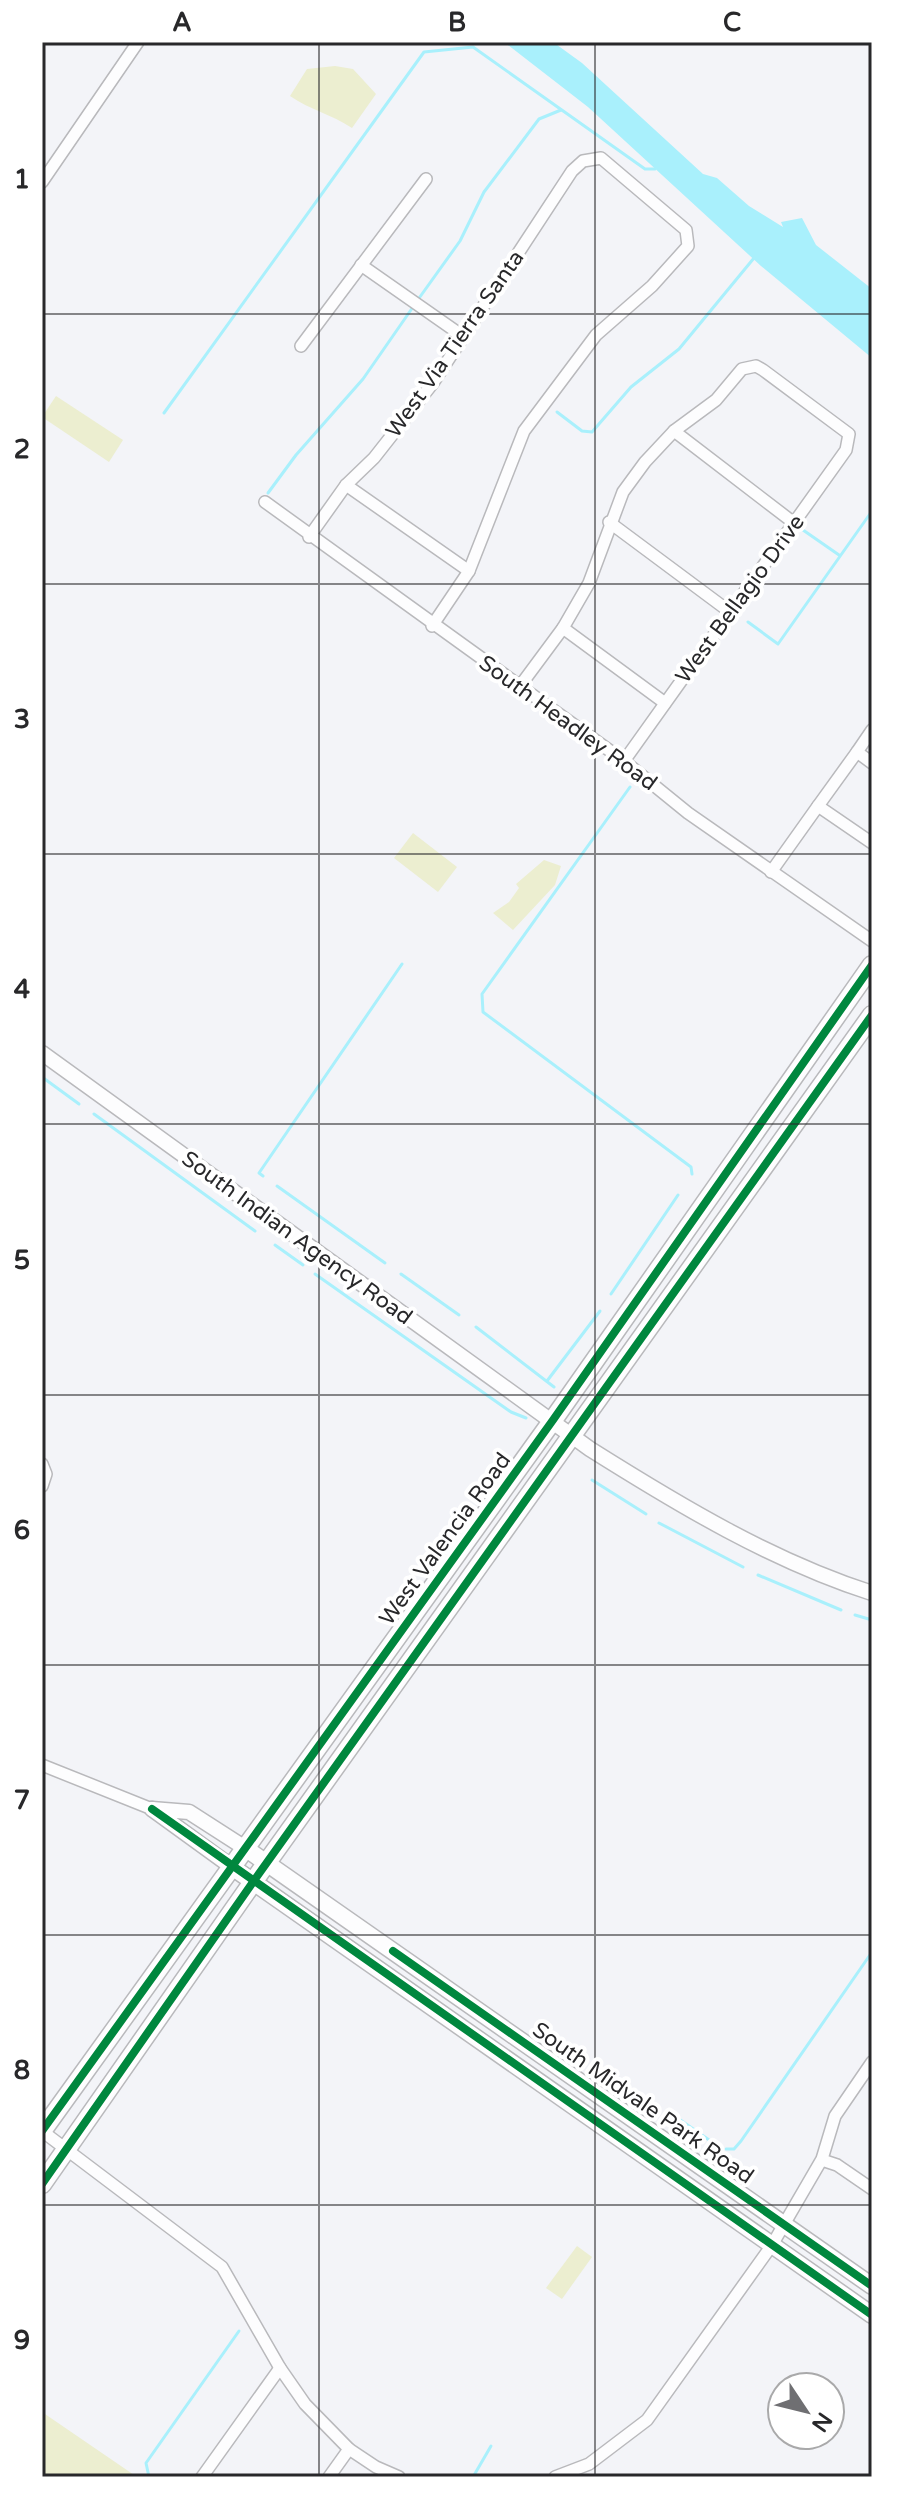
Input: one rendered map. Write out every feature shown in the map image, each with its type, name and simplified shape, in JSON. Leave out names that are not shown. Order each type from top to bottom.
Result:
[{"type":"main road","name":"West Valencia Road","points":[[42,2131],[553,1420],[872,965]]},
{"type":"main road","name":"West Valencia Road","points":[[42,2184],[266,1863],[872,1015]]},
{"type":"main road","points":[[703,1207],[724,1223]]},
{"type":"main road","points":[[404,1627],[424,1642]]},
{"type":"main road","name":"South Midvale Park Road","points":[[245,1848],[778,2234],[872,2315]]},
{"type":"main road","name":"South Midvale Park Road","points":[[232,1867],[778,2234],[872,2286]]},
{"type":"street","points":[[42,182],[138,42]]},
{"type":"street","name":"West Via Tierra Santa","points":[[309,537],[346,485],[374,458],[423,395],[572,171],[583,161],[601,158],[686,230],[688,246],[652,286],[596,335],[524,431],[469,571]]},
{"type":"street","points":[[301,346],[426,179]]},
{"type":"street","points":[[361,265],[464,337]]},
{"type":"street","name":"West Bellagio Drive","points":[[624,761],[846,450],[849,434],[763,370],[748,366],[716,400],[674,431]]},
{"type":"street","points":[[520,686],[563,628],[589,583],[609,522],[623,492],[674,431],[794,523]]},
{"type":"street","points":[[346,485],[469,571],[432,626]]},
{"type":"street","name":"South Headley Road","points":[[265,502],[432,626],[624,761],[688,813],[872,941]]},
{"type":"street","points":[[609,522],[730,612]]},
{"type":"street","points":[[563,628],[665,703]]},
{"type":"street","points":[[771,872],[872,730]]},
{"type":"street","points":[[857,752],[872,763]]},
{"type":"street","points":[[818,806],[872,843]]},
{"type":"street","name":"South Indian Agency Road","points":[[42,1053],[573,1435],[663,1495],[747,1540],[872,1593]]},
{"type":"street","points":[[42,1464],[46,1474],[42,1486]]},
{"type":"street","name":"South Midvale Park Road","points":[[42,1765],[152,1809],[232,1867]]},
{"type":"street","name":"South Midvale Park Road","points":[[152,1809],[189,1812],[245,1848]]},
{"type":"street","points":[[555,2477],[589,2464],[647,2420],[778,2234],[822,2160],[835,2116],[872,2062]]},
{"type":"street","points":[[42,2131],[222,2267],[280,2368],[305,2404],[349,2449],[376,2467],[399,2477]]},
{"type":"street","points":[[822,2160],[837,2165],[872,2189]]},
{"type":"street","points":[[202,2477],[280,2368]]},
{"type":"street","points":[[329,2477],[349,2449]]},
{"type":"green space","points":[[335,66],[353,69],[376,94],[352,128],[290,96],[307,69]]},
{"type":"green space","points":[[56,396],[123,440],[109,462],[42,417]]},
{"type":"green space","points":[[413,833],[457,867],[438,892],[394,858]]},
{"type":"green space","points":[[544,860],[561,866],[555,885],[513,930],[493,913],[509,902],[519,888],[516,884]]},
{"type":"green space","points":[[577,2246],[592,2257],[562,2299],[546,2288]]},
{"type":"green space","points":[[42,2412],[137,2477],[42,2477]]},
{"type":"water","points":[[504,42],[553,42],[582,63],[703,174],[717,178],[749,206],[783,227],[781,222],[802,218],[816,245],[872,289],[872,358],[761,266],[588,107]]},
{"type":"waterway","points":[[164,413],[424,52],[473,47],[645,169],[655,169]]},
{"type":"waterway","points":[[417,301],[460,241],[484,192],[539,119],[561,110]]},
{"type":"waterway","points":[[557,412],[582,431],[592,432],[631,387],[679,349],[754,258]]},
{"type":"waterway","points":[[268,493],[296,455],[363,379],[413,307]]},
{"type":"waterway","points":[[748,622],[778,644],[872,511]]},
{"type":"waterway","points":[[803,530],[839,555]]},
{"type":"waterway","points":[[630,787],[482,994],[483,1012],[691,1167],[692,1174]]},
{"type":"waterway","points":[[263,1176],[259,1173],[402,964]]},
{"type":"waterway","points":[[42,1077],[79,1104]]},
{"type":"waterway","points":[[94,1114],[255,1231]]},
{"type":"waterway","points":[[277,1186],[385,1263]]},
{"type":"waterway","points":[[611,1294],[678,1195]]},
{"type":"waterway","points":[[275,1245],[303,1265]]},
{"type":"waterway","points":[[315,1274],[511,1412],[526,1418]]},
{"type":"waterway","points":[[401,1274],[459,1315]]},
{"type":"waterway","points":[[547,1381],[600,1311]]},
{"type":"waterway","points":[[476,1327],[554,1387]]},
{"type":"waterway","points":[[592,1480],[646,1514]]},
{"type":"waterway","points":[[659,1523],[743,1567]]},
{"type":"waterway","points":[[758,1575],[841,1610]]},
{"type":"waterway","points":[[855,1615],[872,1620]]},
{"type":"waterway","points":[[726,2149],[734,2149],[741,2141],[872,1952]]},
{"type":"waterway","points":[[676,2117],[712,2142]]},
{"type":"waterway","points":[[149,2477],[146,2463],[239,2331]]},
{"type":"waterway","points":[[473,2477],[491,2446]]},
{"type":"cycle path","points":[[42,2131],[553,1420],[872,965]]},
{"type":"cycle path","points":[[42,2184],[253,1882],[872,1015]]},
{"type":"cycle path","points":[[152,1809],[872,2315]]},
{"type":"cycle path","points":[[393,1951],[872,2286]]}]
